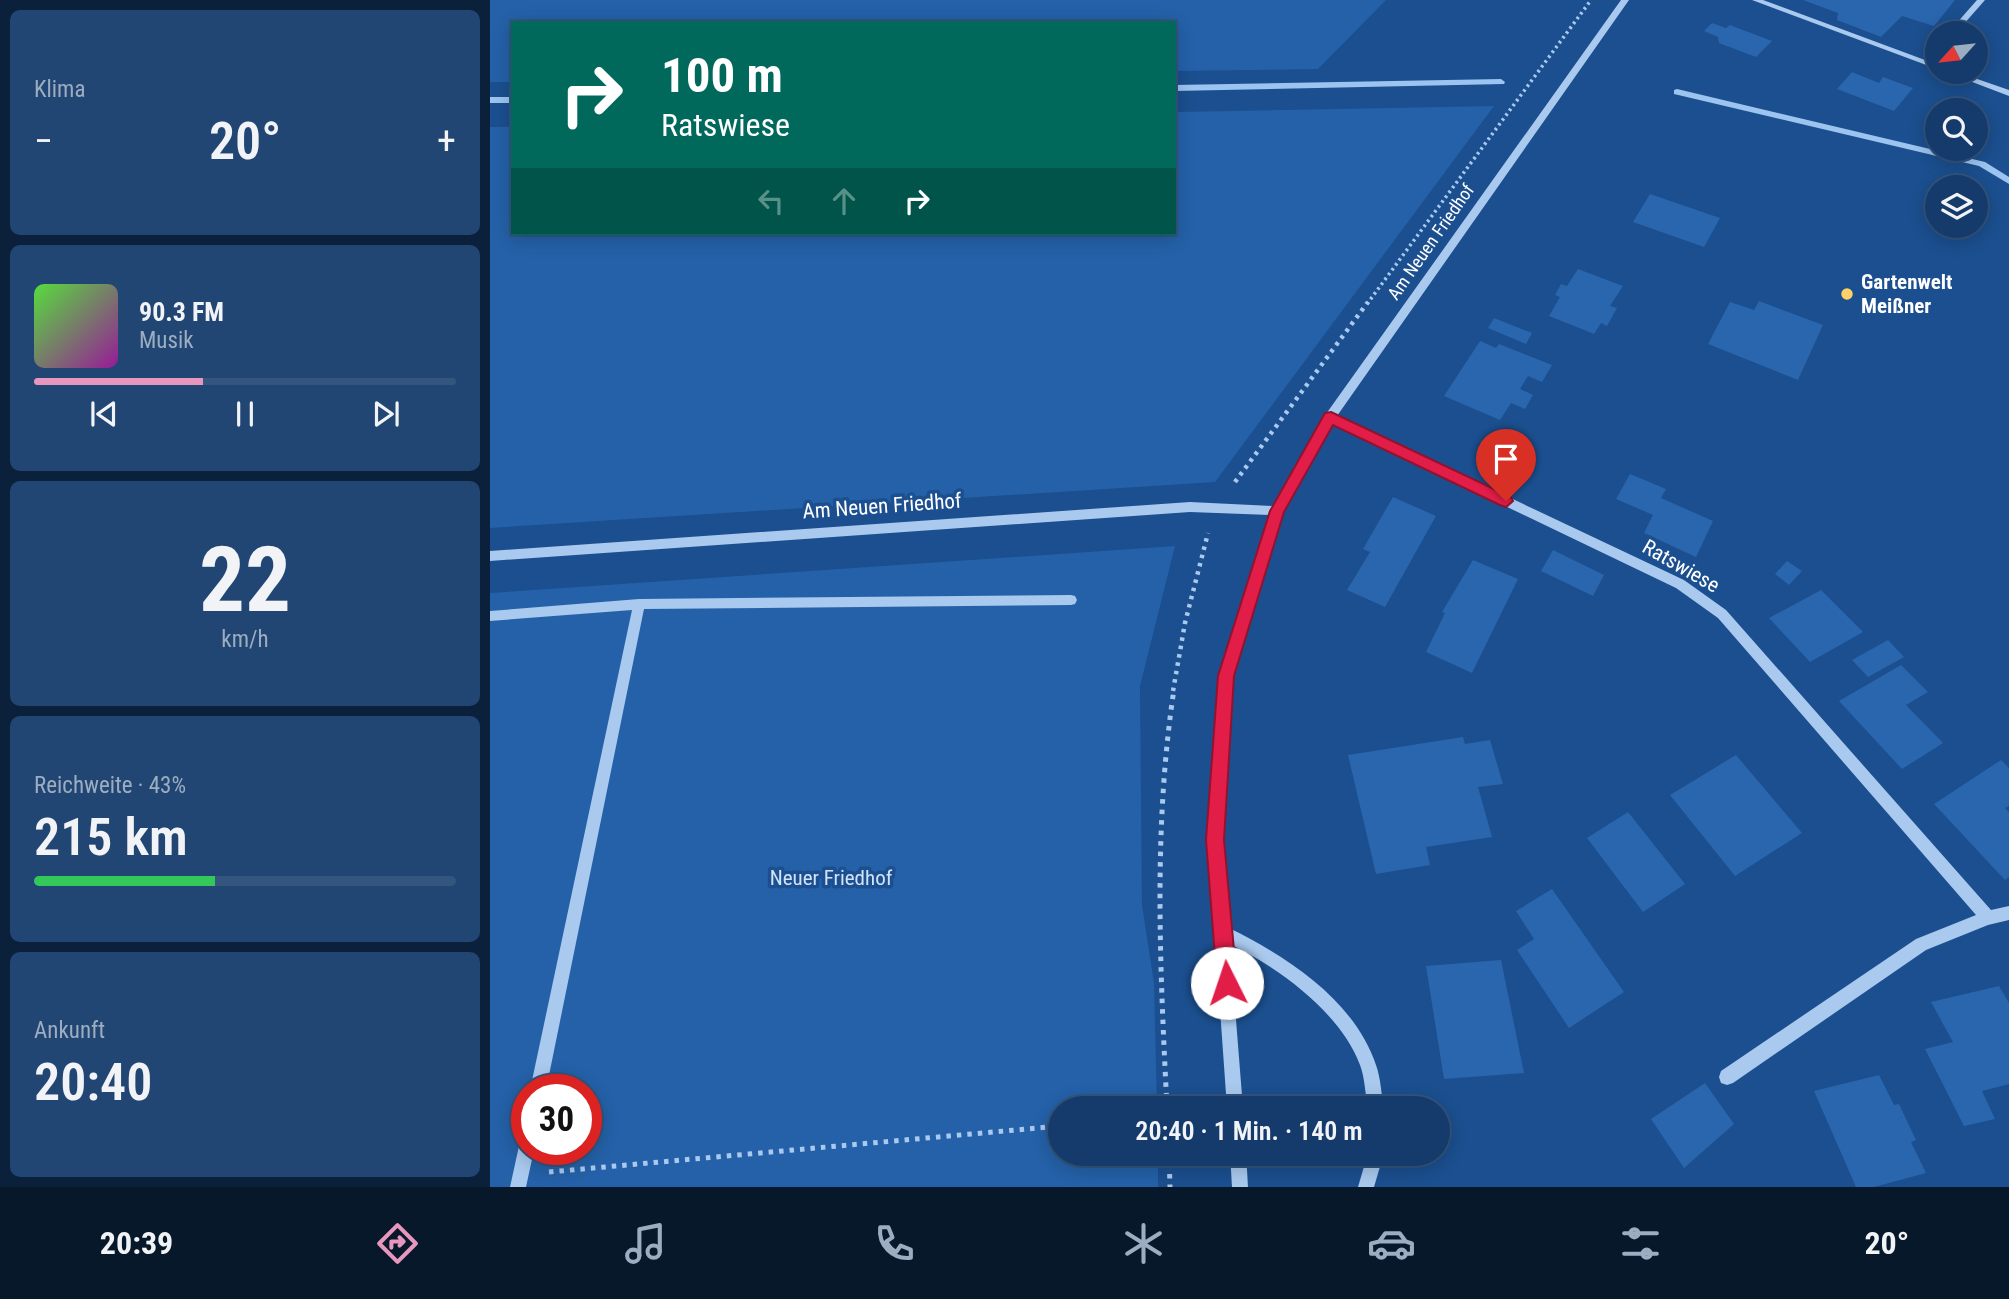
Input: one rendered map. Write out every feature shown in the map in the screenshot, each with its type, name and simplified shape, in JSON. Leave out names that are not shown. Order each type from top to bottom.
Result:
[{"type":"street","name":"Am Neuen Friedhof","points":[[1234,1096],[1215,840],[1226,676],[1277,511],[1331,417],[1625,0]]},
{"type":"street","points":[[1756,0],[1925,63]]},
{"type":"street","points":[[1963,21],[1981,0]]},
{"type":"street","points":[[1984,84],[2009,93]]},
{"type":"street","name":"Ratswiese","points":[[1331,417],[1680,584],[1722,614],[1988,918]]},
{"type":"street","name":"Am Neuen Friedhof","points":[[490,556],[1190,508],[1277,511]]},
{"type":"street","points":[[490,616],[639,604],[1071,600]]},
{"type":"street","points":[[541,1074],[639,604]]},
{"type":"street","points":[[1727,1077],[1921,944],[1988,918],[2009,913]]},
{"type":"street","points":[[1224,933],[1251,945],[1286,969],[1337,1016],[1356,1041],[1368,1065],[1374,1096]]},
{"type":"street","points":[[1239,1166],[1240,1187]]},
{"type":"street","points":[[1366,1187],[1372,1166]]},
{"type":"path","points":[[1166,745],[1158,900],[1166,1096]]},
{"type":"path","points":[[519,1181],[1048,1127]]},
{"type":"path","points":[[1169,1166],[1170,1187]]},
{"type":"green space","points":[[490,0],[1386,0],[1318,69],[1176,71],[1176,21],[511,21],[511,82],[490,82]]},
{"type":"green space","points":[[1494,106],[1215,482],[490,528],[490,127],[511,127],[511,235],[1176,235],[1176,112]]},
{"type":"green space","name":"Neuer Friedhof","points":[[1175,546],[1140,686],[1142,905],[1154,983],[1157,1096],[1048,1096],[1048,1166],[1158,1166],[1158,1187],[490,1187],[490,593]]},
{"type":"building","points":[[1803,0],[1955,0],[1938,21],[1925,21],[1925,23],[1902,16],[1881,37],[1837,20],[1838,13]]},
{"type":"building","points":[[1712,23],[1726,28],[1730,25],[1772,41],[1756,57],[1719,43],[1718,37],[1704,31]]},
{"type":"building","points":[[1852,72],[1879,83],[1883,77],[1913,88],[1894,111],[1837,89]]},
{"type":"building","points":[[1650,194],[1720,218],[1704,247],[1633,222]]},
{"type":"building","points":[[1578,269],[1623,286],[1610,306],[1617,308],[1607,326],[1601,323],[1594,334],[1549,316],[1560,297],[1555,295],[1561,284],[1567,286]]},
{"type":"building","points":[[1759,301],[1823,325],[1798,380],[1708,344],[1730,302],[1754,310]]},
{"type":"building","points":[[1494,318],[1532,333],[1526,344],[1488,328]]},
{"type":"building","points":[[1480,341],[1496,348],[1499,344],[1552,365],[1542,382],[1528,376],[1520,389],[1533,395],[1525,409],[1511,403],[1500,420],[1444,396]]},
{"type":"building","points":[[1630,474],[1666,489],[1661,498],[1713,521],[1696,557],[1644,533],[1653,515],[1616,499]]},
{"type":"building","points":[[1393,497],[1436,516],[1385,607],[1347,590],[1370,552],[1363,549]]},
{"type":"building","points":[[1553,550],[1604,575],[1593,596],[1541,571]]},
{"type":"building","points":[[1473,560],[1518,579],[1472,673],[1426,652],[1445,613],[1442,612]]},
{"type":"building","points":[[1787,561],[1802,571],[1789,585],[1775,574]]},
{"type":"building","points":[[1821,590],[1863,632],[1810,662],[1769,618]]},
{"type":"building","points":[[1888,640],[1904,657],[1868,677],[1852,660]]},
{"type":"building","points":[[1901,665],[1928,692],[1906,705],[1943,743],[1902,769],[1839,701]]},
{"type":"building","points":[[1463,737],[1465,744],[1490,740],[1503,784],[1478,787],[1492,837],[1426,847],[1430,865],[1376,874],[1348,755]]},
{"type":"building","points":[[1736,755],[1802,833],[1735,876],[1670,795]]},
{"type":"building","points":[[2001,760],[2009,768],[2009,806],[2005,808],[2009,812],[2009,877],[2005,880],[1934,804]]},
{"type":"building","points":[[1628,812],[1685,884],[1643,912],[1587,838]]},
{"type":"building","points":[[1552,889],[1624,992],[1569,1028],[1517,950],[1534,939],[1516,911]]},
{"type":"building","points":[[1501,960],[1524,1073],[1444,1079],[1426,966]]},
{"type":"building","points":[[1999,986],[2009,1003],[2009,1084],[1982,1091],[1995,1119],[1964,1126],[1925,1049],[1953,1042],[1931,1002]]},
{"type":"building","points":[[1879,1075],[1894,1105],[1899,1104],[1916,1140],[1911,1142],[1926,1173],[1874,1187],[1856,1187],[1814,1091]]},
{"type":"building","points":[[1705,1083],[1734,1124],[1684,1168],[1651,1119]]},
{"type":"waterway","points":[[1176,88],[1501,82]]},
{"type":"waterway","points":[[1677,92],[1982,164],[2009,181]]},
{"type":"waterway","points":[[490,100],[511,100]]},
{"type":"place","name":"Gartenwelt Meißner","points":[[1847,294]]},
{"type":"route","points":[[1227,983],[1215,840],[1226,676],[1277,511],[1331,417],[1506,501]]}]
